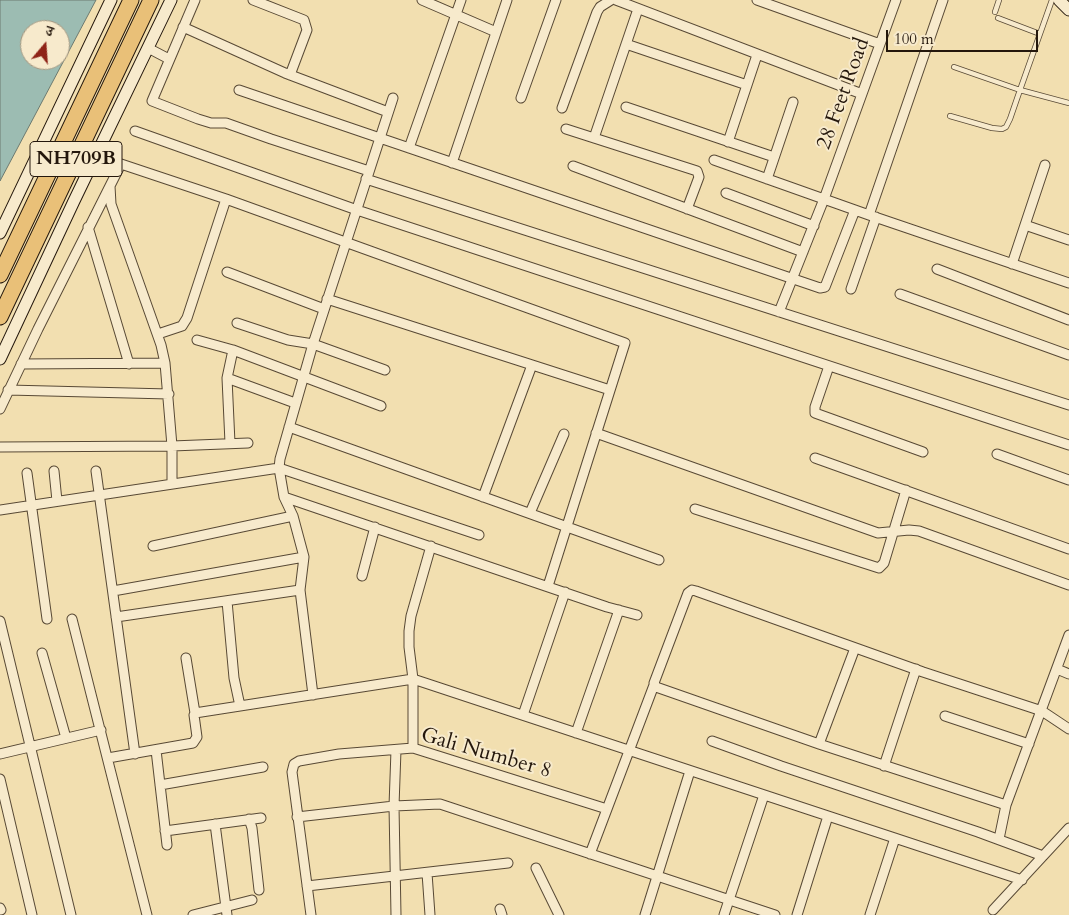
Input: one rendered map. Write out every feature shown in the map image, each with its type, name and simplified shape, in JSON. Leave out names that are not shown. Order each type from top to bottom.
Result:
[{"type":"highway","name":"NH709B","points":[[0,275],[131,0]]},
{"type":"highway","name":"NH709B","points":[[0,317],[151,0]]},
{"type":"street","points":[[0,233],[111,0]]},
{"type":"street","points":[[0,359],[152,50],[171,0]]},
{"type":"street","points":[[195,0],[167,58],[152,101],[211,123],[226,123],[367,175],[779,312],[1069,405]]},
{"type":"street","points":[[253,0],[304,20],[307,30],[290,75]]},
{"type":"street","points":[[422,0],[496,32]]},
{"type":"street","points":[[409,148],[461,0]]},
{"type":"street","points":[[452,163],[507,0]]},
{"type":"street","points":[[521,98],[556,0]]},
{"type":"street","points":[[562,108],[596,12],[611,0]]},
{"type":"street","points":[[616,0],[862,94]]},
{"type":"street","points":[[756,0],[880,44]]},
{"type":"street","name":"28 Feet Road","points":[[779,312],[814,226],[896,0]]},
{"type":"street","points":[[851,289],[872,216],[943,0]]},
{"type":"street","points":[[1059,0],[1069,10]]},
{"type":"street","points":[[594,138],[638,9]]},
{"type":"street","points":[[183,27],[290,75],[388,112]]},
{"type":"street","points":[[626,44],[747,85]]},
{"type":"street","points":[[152,50],[167,58]]},
{"type":"street","points":[[728,142],[757,55]]},
{"type":"street","points":[[239,90],[820,288],[826,286],[855,210]]},
{"type":"street","points":[[313,695],[300,590],[304,557],[293,516],[284,497],[279,468],[282,450],[313,344],[393,98]]},
{"type":"street","points":[[767,179],[793,102]]},
{"type":"street","points":[[626,107],[774,158]]},
{"type":"street","points":[[566,129],[697,171],[699,177],[687,209]]},
{"type":"street","points":[[135,131],[357,210],[1069,445]]},
{"type":"street","points":[[100,156],[226,199],[625,343],[548,586]]},
{"type":"street","points":[[714,160],[1069,283]]},
{"type":"street","points":[[0,409],[110,186],[119,163]]},
{"type":"street","points":[[1012,264],[1045,165]]},
{"type":"street","points":[[573,166],[803,252]]},
{"type":"street","points":[[110,186],[111,204],[158,334],[165,363],[172,446],[172,484]]},
{"type":"street","points":[[726,194],[814,226]]},
{"type":"street","points":[[158,334],[182,326],[187,318],[226,199]]},
{"type":"street","points":[[1025,225],[1069,240]]},
{"type":"street","points":[[88,228],[130,364]]},
{"type":"street","points":[[937,269],[1069,320]]},
{"type":"street","points":[[227,272],[324,309]]},
{"type":"street","points":[[900,294],[1069,355]]},
{"type":"street","points":[[328,299],[610,390]]},
{"type":"street","points":[[237,323],[288,340],[313,344],[386,370]]},
{"type":"street","points":[[198,340],[233,350],[381,406]]},
{"type":"street","points":[[230,444],[227,378],[233,350]]},
{"type":"street","points":[[21,364],[165,363]]},
{"type":"street","points":[[483,497],[532,365]]},
{"type":"street","points":[[829,366],[815,412],[923,452]]},
{"type":"street","points":[[227,378],[295,403]]},
{"type":"street","points":[[8,390],[168,394]]},
{"type":"street","points":[[289,427],[659,560]]},
{"type":"street","points":[[596,433],[878,533],[919,531],[1069,585]]},
{"type":"street","points":[[530,514],[564,434]]},
{"type":"street","points":[[0,447],[172,446],[248,443]]},
{"type":"street","points":[[996,454],[1069,480]]},
{"type":"street","points":[[815,458],[1069,548]]},
{"type":"street","points":[[0,510],[279,468],[480,535]]},
{"type":"street","points":[[54,471],[57,501]]},
{"type":"street","points":[[96,471],[135,754]]},
{"type":"street","points":[[27,473],[47,619]]},
{"type":"street","points":[[695,509],[875,568],[882,567],[906,490]]},
{"type":"street","points":[[284,497],[637,615]]},
{"type":"street","points":[[153,546],[293,516]]},
{"type":"street","points":[[362,576],[375,527]]},
{"type":"street","points":[[413,748],[413,680],[409,630],[411,616],[431,546]]},
{"type":"street","points":[[113,591],[304,557]]},
{"type":"street","points":[[116,617],[300,590]]},
{"type":"street","points":[[590,854],[686,596],[692,590],[916,669],[1042,710],[1069,729]]},
{"type":"street","points":[[522,716],[565,592]]},
{"type":"street","points":[[227,601],[234,678],[240,706]]},
{"type":"street","points":[[576,733],[619,610]]},
{"type":"street","points":[[72,619],[148,915]]},
{"type":"street","points":[[0,621],[71,915]]},
{"type":"street","points":[[999,839],[1006,805],[1069,636]]},
{"type":"street","points":[[819,744],[855,648]]},
{"type":"street","points":[[42,653],[66,738]]},
{"type":"street","points":[[108,758],[195,742],[197,737],[186,658]]},
{"type":"street","points":[[884,766],[916,669]]},
{"type":"street","points":[[1057,669],[1069,674]]},
{"type":"street","points":[[194,713],[413,680],[1022,880]]},
{"type":"street","points":[[654,686],[884,766],[1006,805]]},
{"type":"street","points":[[945,716],[1029,744]]},
{"type":"street","points":[[0,754],[100,730]]},
{"type":"street","points":[[712,741],[999,839],[1043,856]]},
{"type":"street","name":"Gali Number 8","points":[[297,817],[292,772],[294,764],[299,761],[339,754],[413,748],[607,809]]},
{"type":"street","points":[[156,750],[167,845]]},
{"type":"street","points":[[396,750],[394,806],[396,915]]},
{"type":"street","points":[[160,785],[263,767]]},
{"type":"street","points":[[645,915],[690,770]]},
{"type":"street","points":[[0,779],[32,915]]},
{"type":"street","points":[[724,915],[764,795]]},
{"type":"street","points":[[311,915],[297,817],[394,806],[440,804],[775,915]]},
{"type":"street","points":[[797,915],[828,816]]},
{"type":"street","points":[[165,831],[261,818]]},
{"type":"street","points":[[249,819],[252,828],[259,890]]},
{"type":"street","points":[[215,824],[227,911]]},
{"type":"street","points":[[993,910],[1069,828]]},
{"type":"street","points":[[870,915],[895,838]]},
{"type":"street","points":[[307,886],[508,863]]},
{"type":"street","points":[[536,868],[559,915]]},
{"type":"street","points":[[427,873],[430,915]]},
{"type":"street","points":[[193,915],[227,911],[252,900]]},
{"type":"lane","points":[[995,12],[999,0]]},
{"type":"lane","points":[[950,116],[992,128],[1002,129],[1006,126],[1010,120],[1052,0]]},
{"type":"lane","points":[[998,18],[1040,34]]},
{"type":"lane","points":[[954,67],[1020,90],[1069,104]]},
{"type":"water","points":[[0,0],[96,0],[70,49],[70,20],[20,20],[20,70],[59,70],[0,181]]}]
